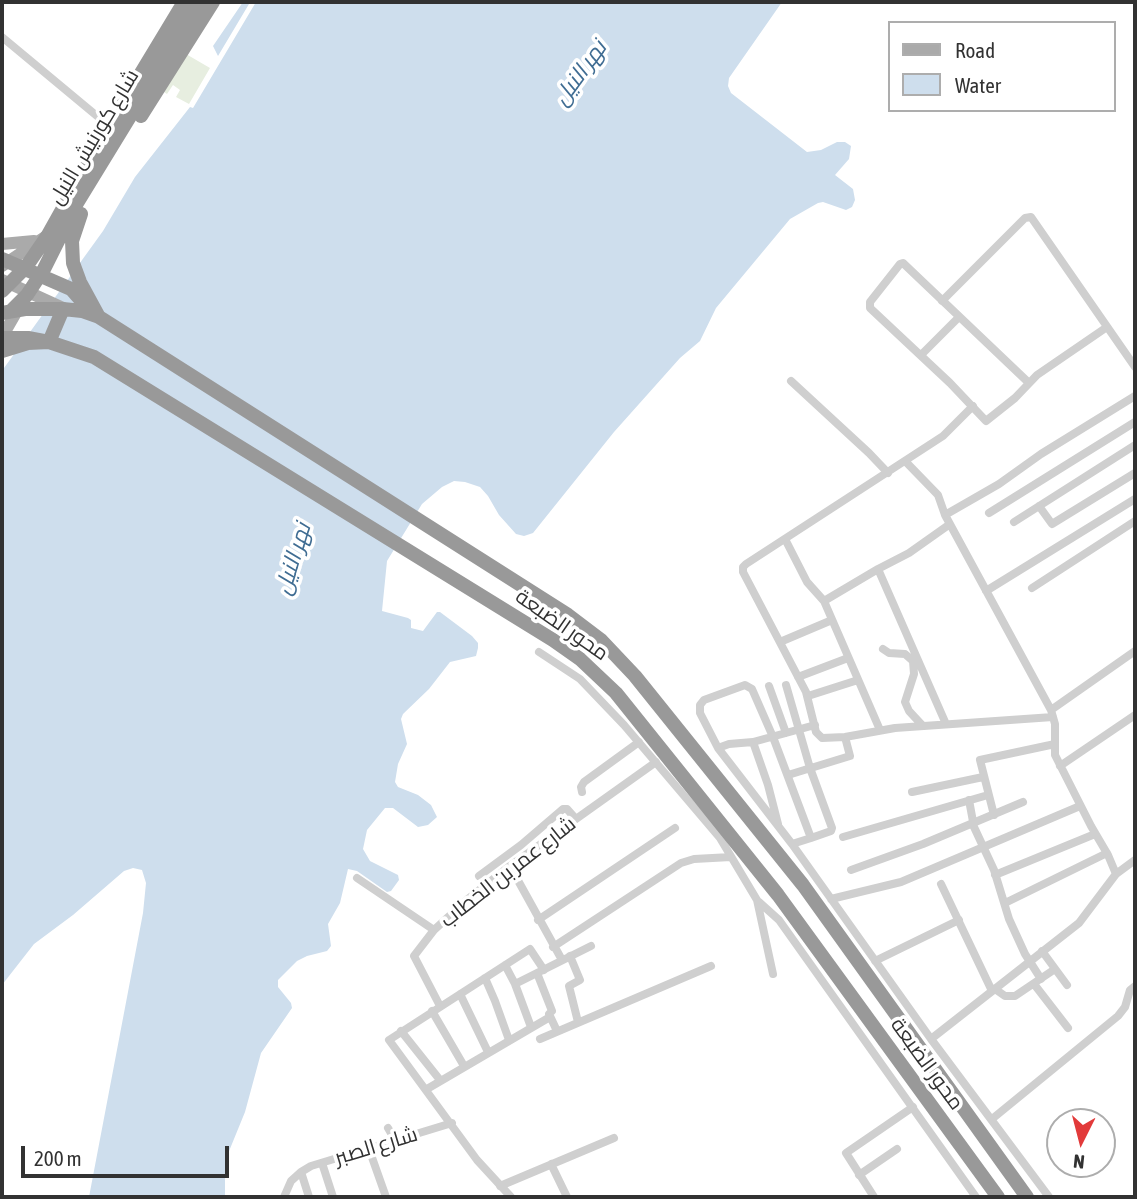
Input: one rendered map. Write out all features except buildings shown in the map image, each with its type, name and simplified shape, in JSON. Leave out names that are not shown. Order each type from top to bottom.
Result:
[{"type":"highway","name":"شارع كورنيش النيل","points":[[2,291],[33,257],[184,2]]},
{"type":"highway","name":"شارع كورنيش النيل","points":[[2,318],[27,295],[44,269],[88,185],[200,2]]},
{"type":"highway","points":[[94,315],[73,263],[74,230],[98,185],[213,2]]},
{"type":"highway","points":[[2,281],[20,263],[33,257]]},
{"type":"highway","points":[[2,259],[71,289],[94,315]]},
{"type":"highway","points":[[2,313],[26,309],[63,309],[94,315]]},
{"type":"highway","points":[[2,351],[28,343],[49,342],[63,309]]},
{"type":"highway","name":"محور الضبعة","points":[[94,315],[568,615],[610,649],[635,676],[803,885],[1027,1197]]},
{"type":"highway","name":"محور الضبعة","points":[[2,338],[28,338],[49,342],[84,353],[109,365],[580,659],[616,693],[778,895],[998,1197]]},
{"type":"main road","name":"شارع كورنيش النيل","points":[[2,266],[43,238]]},
{"type":"main road","points":[[2,244],[43,238]]},
{"type":"main road","points":[[2,281],[63,309]]},
{"type":"main road","name":"شارع كورنيش النيل","points":[[2,338],[27,295]]},
{"type":"street","points":[[2,37],[109,126]]},
{"type":"street","points":[[942,301],[1025,218],[1031,217],[1135,368]]},
{"type":"street","points":[[1029,383],[901,263],[869,304],[984,421],[987,421],[1029,383],[1037,375],[1107,327]]},
{"type":"street","points":[[921,355],[958,318]]},
{"type":"street","points":[[791,381],[888,473]]},
{"type":"street","points":[[945,515],[999,484],[1041,454],[1135,396]]},
{"type":"street","points":[[973,407],[943,436],[746,564],[743,570],[808,696],[817,735],[821,738],[845,737],[922,725],[1052,713],[1135,651]]},
{"type":"street","points":[[989,513],[1135,422]]},
{"type":"street","points":[[1014,522],[1135,446]]},
{"type":"street","points":[[906,462],[938,495],[945,515],[1052,713],[1055,755],[1116,874]]},
{"type":"street","points":[[1039,506],[1052,524],[1135,473]]},
{"type":"street","points":[[986,592],[1135,499]]},
{"type":"street","points":[[1032,588],[1135,521]]},
{"type":"street","points":[[824,601],[909,554],[950,524]]},
{"type":"street","points":[[785,539],[807,582],[824,601],[880,730]]},
{"type":"street","points":[[878,569],[946,724]]},
{"type":"street","points":[[780,642],[832,620]]},
{"type":"street","points":[[883,649],[889,653],[905,654],[913,661],[914,674],[905,702],[909,711],[922,725]]},
{"type":"street","points":[[539,652],[580,679],[639,742],[720,838],[757,900],[779,920],[976,1197]]},
{"type":"street","points":[[798,677],[848,658]]},
{"type":"street","points":[[808,696],[858,680]]},
{"type":"street","points":[[811,838],[752,689],[745,685],[705,701],[701,705],[702,720],[718,748],[792,844],[1049,1197]]},
{"type":"street","points":[[786,685],[810,768],[832,828],[831,831],[792,844]]},
{"type":"street","points":[[769,686],[786,733]]},
{"type":"street","points":[[1060,766],[1135,715]]},
{"type":"street","points":[[718,748],[753,742],[815,725]]},
{"type":"street","points":[[788,775],[850,756],[845,737]]},
{"type":"street","points":[[582,792],[580,787],[584,782],[639,742]]},
{"type":"street","points":[[753,742],[768,785],[778,827]]},
{"type":"street","points":[[994,814],[979,762],[982,758],[1055,744]]},
{"type":"street","name":"شارع عمر بن الخطاب","points":[[436,1009],[414,957],[434,930],[510,866],[656,762]]},
{"type":"street","points":[[912,792],[983,777]]},
{"type":"street","points":[[843,837],[988,795]]},
{"type":"street","points":[[969,800],[973,823],[995,875],[1009,919],[1037,982],[1068,1028]]},
{"type":"street","points":[[851,870],[1023,802]]},
{"type":"street","points":[[831,899],[901,882],[1080,806]]},
{"type":"street","points":[[479,876],[563,809],[567,809],[575,818]]},
{"type":"street","points":[[538,920],[675,828]]},
{"type":"street","points":[[995,875],[1095,834]]},
{"type":"street","points":[[1005,903],[1107,853]]},
{"type":"street","points":[[553,947],[681,863],[694,859],[731,857]]},
{"type":"street","points":[[932,1039],[1079,923],[1116,874],[1135,860]]},
{"type":"street","points":[[510,866],[553,947],[566,958],[580,980],[569,986],[578,1022]]},
{"type":"street","points":[[357,878],[434,930]]},
{"type":"street","points":[[942,884],[994,990],[1010,996],[1055,969]]},
{"type":"street","points":[[757,900],[773,974]]},
{"type":"street","points":[[875,961],[959,920]]},
{"type":"street","points":[[515,984],[591,946]]},
{"type":"street","points":[[511,1197],[477,1160],[427,1089],[391,1044],[391,1037],[530,948],[540,971],[552,1011],[549,1013],[550,1017],[557,1031]]},
{"type":"street","points":[[1042,951],[1067,985]]},
{"type":"street","points":[[505,965],[531,1027]]},
{"type":"street","points":[[540,1039],[710,966]]},
{"type":"street","points":[[485,978],[509,1040]]},
{"type":"street","points":[[992,1119],[1118,1016],[1125,1007],[1130,990],[1135,986]]},
{"type":"street","points":[[460,994],[488,1052]]},
{"type":"street","points":[[436,1009],[464,1066]]},
{"type":"street","points":[[427,1089],[550,1017]]},
{"type":"street","points":[[401,1031],[440,1080]]},
{"type":"street","points":[[860,1197],[872,1194],[846,1155],[847,1152],[913,1107]]},
{"type":"street","name":"شارع الصبر","points":[[301,1171],[452,1123]]},
{"type":"street","points":[[387,1128],[395,1140]]},
{"type":"street","points":[[500,1186],[614,1138]]},
{"type":"street","points":[[369,1149],[386,1197]]},
{"type":"street","points":[[859,1175],[897,1149]]},
{"type":"street","points":[[322,1163],[333,1197]]},
{"type":"street","points":[[551,1164],[567,1197]]},
{"type":"street","points":[[284,1197],[301,1171]]},
{"type":"street","points":[[301,1171],[309,1197]]},
{"type":"shaded area","points":[[186,54],[210,68],[189,104],[176,97],[180,90],[173,85],[167,94],[164,92]]},
{"type":"water","points":[[243,2],[249,4],[218,56],[213,46]]},
{"type":"water","name":"نهر النيل","points":[[256,2],[782,2],[729,78],[728,86],[731,93],[807,152],[821,150],[837,142],[845,142],[851,146],[849,159],[835,175],[853,189],[855,200],[852,207],[846,210],[823,202],[818,203],[790,219],[716,308],[700,341],[680,358],[614,432],[533,533],[524,536],[516,534],[480,487],[465,482],[454,481],[442,487],[422,504],[387,561],[382,611],[408,618],[411,620],[411,628],[423,631],[437,612],[440,612],[478,643],[476,656],[450,662],[401,719],[407,744],[398,764],[395,782],[398,787],[418,795],[431,805],[437,817],[428,825],[418,827],[393,808],[385,808],[367,830],[363,849],[370,861],[398,875],[399,880],[391,891],[387,892],[357,871],[348,869],[340,903],[328,924],[331,946],[327,951],[297,961],[278,980],[278,987],[292,1008],[261,1053],[245,1112],[225,1161],[225,1197],[89,1197],[143,913],[146,883],[142,870],[133,868],[124,871],[34,944],[2,985],[2,374],[103,231],[135,177],[190,107],[193,108]]}]
